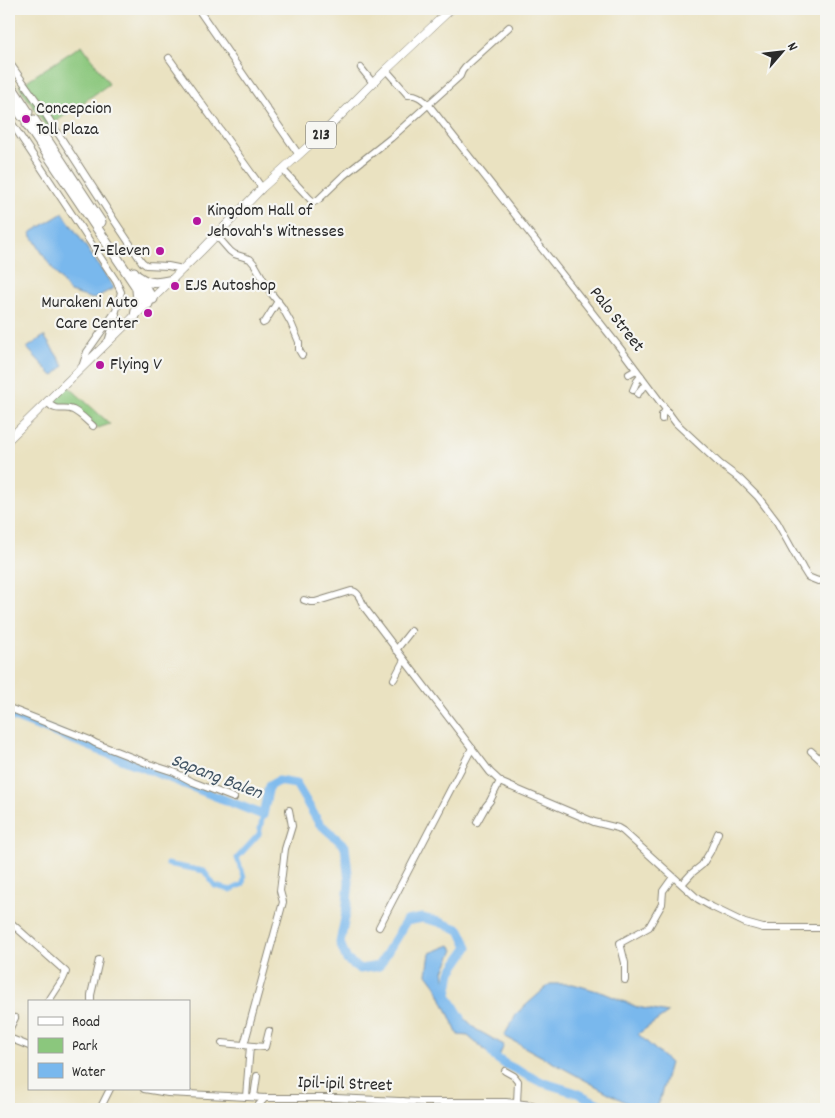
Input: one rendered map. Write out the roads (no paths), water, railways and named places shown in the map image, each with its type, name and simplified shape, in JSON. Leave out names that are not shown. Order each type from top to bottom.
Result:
[{"type":"highway","points":[[9,83],[25,114],[9,96]]},
{"type":"highway","points":[[30,122],[150,301]]},
{"type":"highway","points":[[134,277],[156,283],[172,280]]},
{"type":"highway","points":[[134,277],[138,295],[135,316]]},
{"type":"main road","name":"213","points":[[9,439],[172,280],[262,188],[451,9]]},
{"type":"street","points":[[198,9],[299,155]]},
{"type":"street","points":[[283,170],[310,200],[316,201],[343,176],[391,138],[460,76],[465,66],[509,27]]},
{"type":"street","points":[[169,58],[262,188]]},
{"type":"street","points":[[9,62],[43,110],[142,262],[146,265],[183,269]]},
{"type":"street","points":[[361,68],[373,83]]},
{"type":"street","name":"Palo Street","points":[[386,70],[408,95],[421,98],[428,104],[620,348],[676,423],[758,497],[777,522],[808,577],[818,581],[826,580]]},
{"type":"street","points":[[9,119],[116,281],[121,292],[108,342]]},
{"type":"street","points":[[216,235],[234,254],[250,259],[260,272],[271,293],[291,323],[302,355]]},
{"type":"street","points":[[263,323],[266,322],[278,301]]},
{"type":"street","points":[[81,369],[87,352],[116,312]]},
{"type":"street","points":[[629,374],[639,373],[635,392],[647,385]]},
{"type":"street","points":[[47,402],[56,409],[65,408],[73,410],[93,426]]},
{"type":"street","points":[[662,419],[662,414],[666,410]]},
{"type":"street","points":[[304,600],[316,602],[351,591],[357,593],[364,607],[396,650],[490,772],[500,781],[546,803],[594,822],[618,828],[702,902],[745,922],[770,929],[826,928]]},
{"type":"street","points":[[396,650],[411,630]]},
{"type":"street","points":[[394,680],[404,660]]},
{"type":"street","points":[[9,708],[148,764],[174,772],[193,782],[234,798]]},
{"type":"street","points":[[378,927],[472,748]]},
{"type":"street","points":[[811,751],[826,765]]},
{"type":"street","points":[[477,822],[500,781]]},
{"type":"street","points":[[246,1097],[247,1045],[283,902],[280,892],[286,849],[292,826],[289,810]]},
{"type":"street","points":[[682,884],[702,865],[718,833]]},
{"type":"street","points":[[625,980],[625,963],[620,943],[649,927],[662,904],[663,891],[673,877]]},
{"type":"street","points":[[9,921],[66,972],[49,1000]]},
{"type":"street","points":[[91,1000],[99,960]]},
{"type":"street","points":[[9,1030],[15,1018]]},
{"type":"street","points":[[222,1043],[264,1047],[269,1031]]},
{"type":"street","points":[[9,1038],[28,1046]]},
{"type":"street","points":[[504,1071],[514,1076],[518,1081],[517,1103]]},
{"type":"street","points":[[254,1097],[257,1076]]},
{"type":"street","points":[[100,1109],[110,1090]]},
{"type":"street","name":"Ipil-ipil Street","points":[[150,1090],[168,1093],[265,1098],[517,1103],[545,1109]]},
{"type":"street","points":[[255,1109],[265,1098]]},
{"type":"street","points":[[403,1101],[404,1109]]},
{"type":"street","points":[[417,1102],[417,1109]]},
{"type":"water","points":[[63,213],[114,288],[93,299],[70,292],[47,261],[30,233]]},
{"type":"water","points":[[44,336],[64,366],[53,376],[27,348]]},
{"type":"water","points":[[450,945],[454,950],[444,971],[449,1003],[477,1030],[504,1045],[497,1061],[468,1036],[458,1035],[436,986],[427,974],[430,953]]},
{"type":"water","points":[[550,984],[573,984],[604,993],[637,1007],[668,1013],[638,1034],[670,1063],[657,1109],[638,1109],[504,1036],[517,1013]]},
{"type":"waterway","name":"Sapang Balen","points":[[9,715],[87,745]]},
{"type":"waterway","name":"Sapang Balen","points":[[89,746],[263,815],[269,786],[278,781],[296,784],[319,823],[345,846],[349,882],[346,913],[340,943],[347,960],[360,969],[379,966],[406,921],[423,918],[460,930],[468,947],[451,972],[447,995],[461,1018]]},
{"type":"waterway","points":[[167,864],[204,871],[215,886],[231,890],[243,884],[244,877],[237,858],[259,834],[263,815]]},
{"type":"waterway","name":"Sapang Balen","points":[[491,1052],[505,1064],[541,1082],[577,1093],[609,1109]]},
{"type":"place","name":"Concepcion Toll Plaza","points":[[26,119]]},
{"type":"place","name":"Kingdom Hall of Jehovah's Witnesses","points":[[197,221]]},
{"type":"place","name":"7-Eleven","points":[[160,251]]},
{"type":"place","name":"EJS Autoshop","points":[[175,286]]},
{"type":"place","name":"Murakeni Auto Care Center","points":[[148,313]]},
{"type":"place","name":"Flying V","points":[[100,365]]}]
